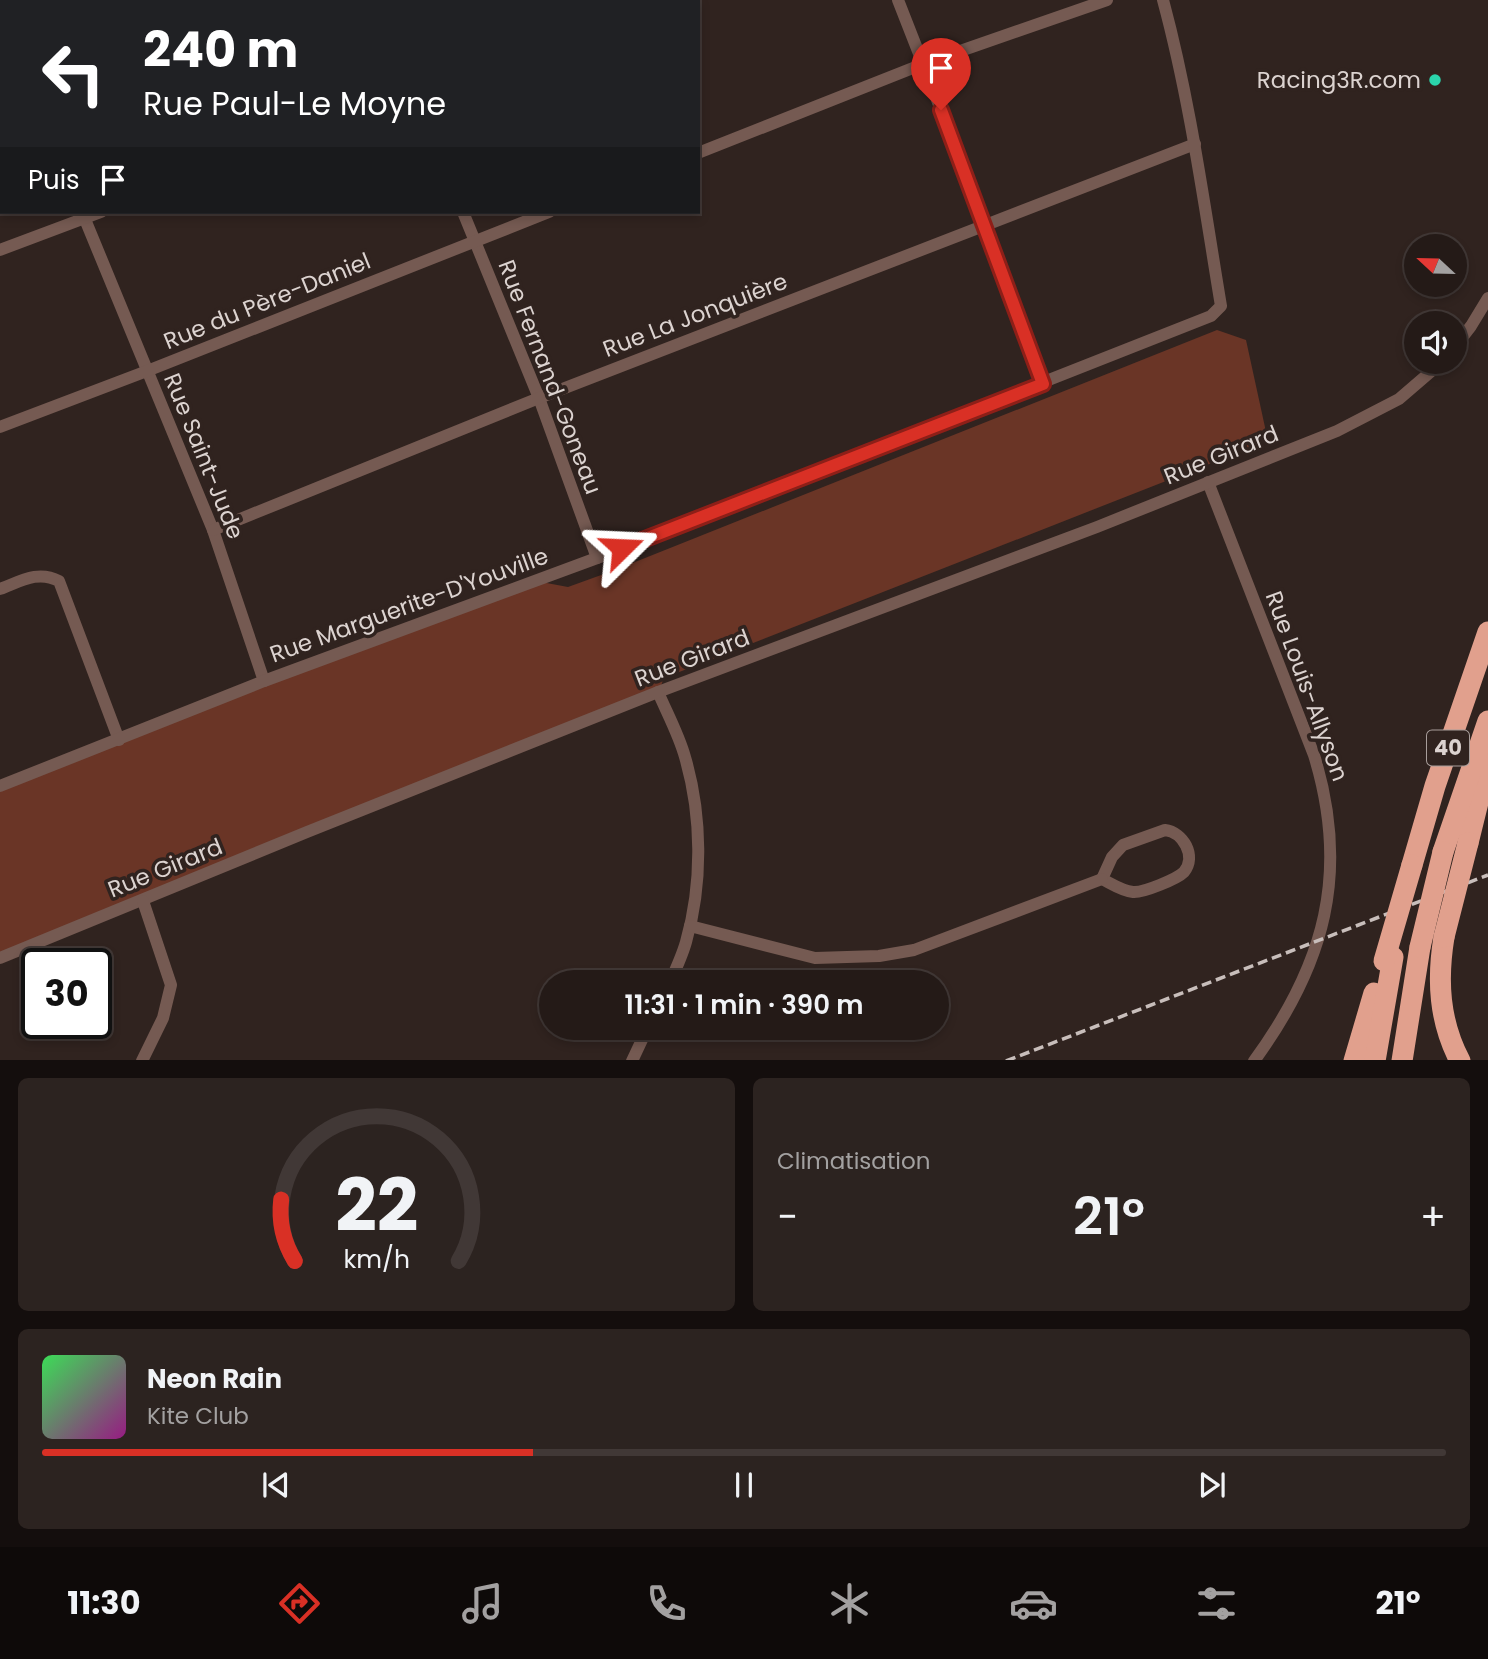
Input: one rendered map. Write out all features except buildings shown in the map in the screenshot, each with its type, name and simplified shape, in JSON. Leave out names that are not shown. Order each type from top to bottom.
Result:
[{"type":"highway","name":"40","points":[[1389,959],[1412,864],[1435,786],[1488,632]]},
{"type":"highway","name":"40","points":[[1402,1060],[1420,947],[1444,852],[1488,721]]},
{"type":"highway","points":[[1460,1060],[1450,1039],[1442,1008],[1440,974],[1444,937],[1488,762]]},
{"type":"highway","points":[[1354,1060],[1389,959]]},
{"type":"highway","points":[[1375,1060],[1389,959]]},
{"type":"street","points":[[898,0],[986,226],[1043,384]]},
{"type":"street","points":[[700,152],[923,64],[1107,0]]},
{"type":"street","points":[[1163,0],[1195,144]]},
{"type":"street","name":"Rue La Jonquière","points":[[213,530],[539,398],[1195,144]]},
{"type":"street","name":"Rue Marguerite-D'Youville","points":[[0,786],[264,681],[597,558],[1210,316],[1221,306],[1195,144]]},
{"type":"street","name":"Rue Fernand-Goneau","points":[[464,214],[539,398],[597,558]]},
{"type":"street","name":"Rue du Père-Daniel","points":[[0,427],[544,214]]},
{"type":"street","points":[[0,250],[83,215]]},
{"type":"street","name":"Rue Saint-Jude","points":[[83,215],[213,530],[264,681]]},
{"type":"street","points":[[1467,331],[1488,298]]},
{"type":"street","name":"Rue Girard","points":[[0,958],[658,692],[1084,532],[1345,428],[1399,399],[1427,374]]},
{"type":"street","name":"Rue Louis-Allyson","points":[[1208,482],[1311,745],[1323,784],[1329,828],[1330,875],[1315,953],[1288,1012],[1254,1060]]},
{"type":"street","points":[[0,589],[36,576],[48,576],[59,581],[118,740]]},
{"type":"street","points":[[658,692],[685,754],[695,798],[698,837],[697,875],[690,926],[675,970]]},
{"type":"street","points":[[690,926],[815,958],[879,956],[914,950],[1102,879],[1112,857],[1123,845],[1165,830],[1178,834],[1185,843],[1188,863],[1183,873],[1177,877],[1134,892],[1102,879]]},
{"type":"street","points":[[142,1060],[163,1018],[171,985],[143,901]]},
{"type":"street","points":[[632,1060],[642,1040]]},
{"type":"shaded area","points":[[1217,330],[1246,340],[1268,441],[664,678],[658,693],[0,957],[0,786],[525,579],[568,587]]},
{"type":"railway","points":[[1009,1060],[1488,875]]},
{"type":"place","name":"Racing3R.com","points":[[1435,80]]},
{"type":"route","points":[[622,548],[1043,384],[941,110]]}]
